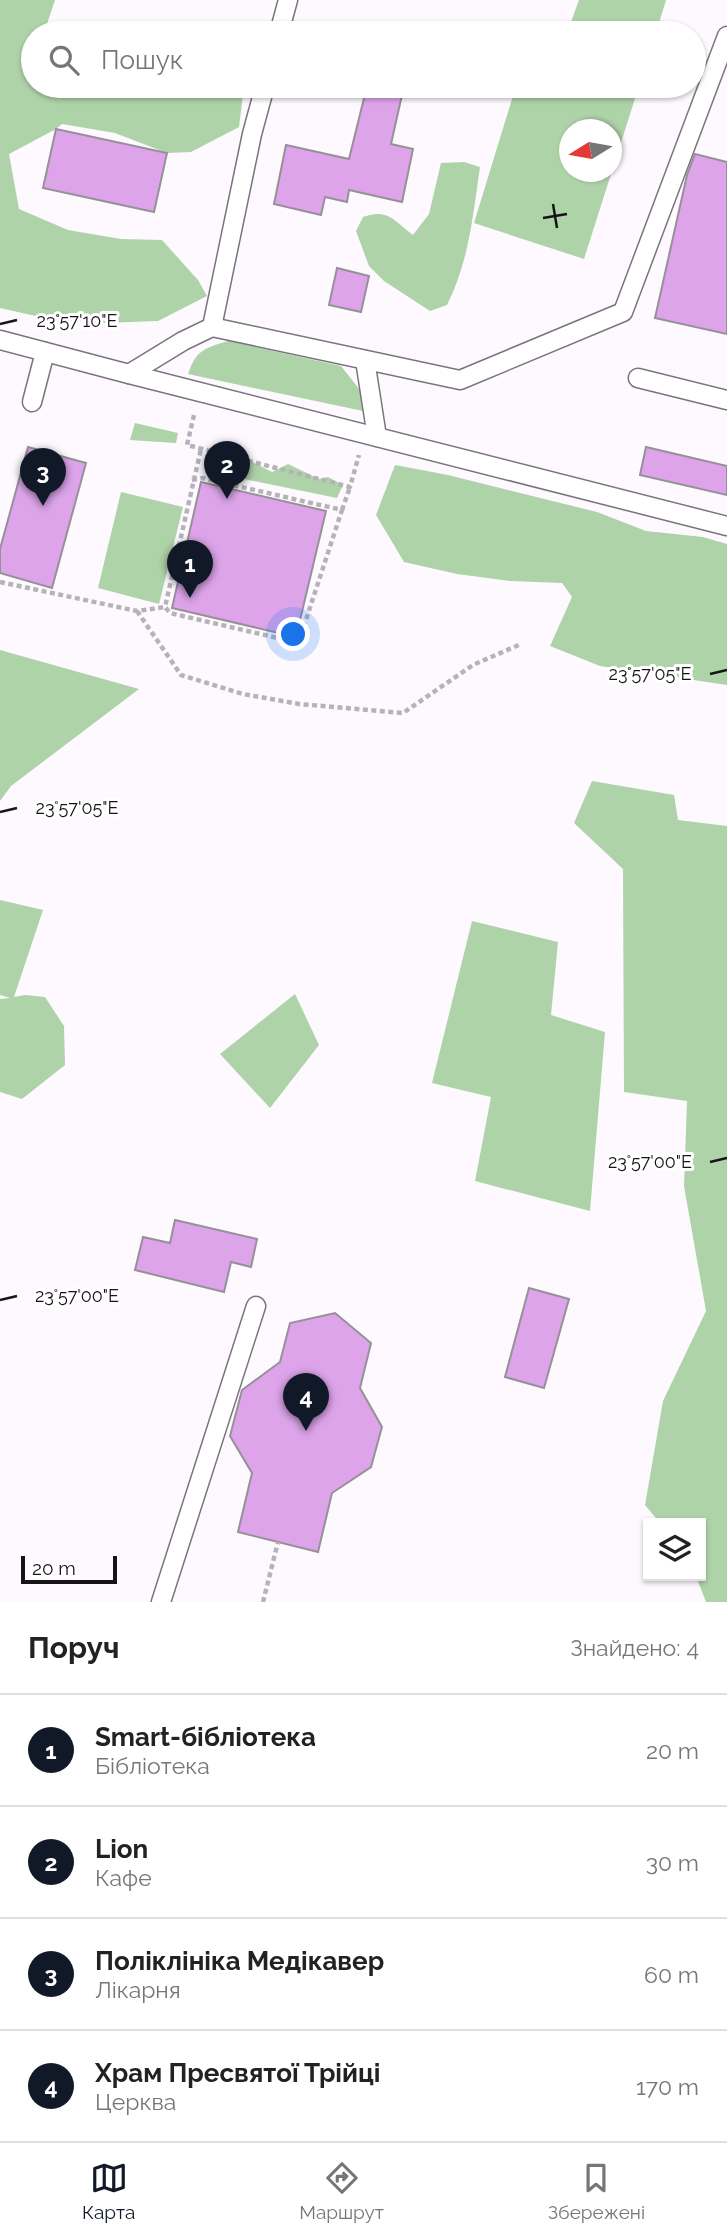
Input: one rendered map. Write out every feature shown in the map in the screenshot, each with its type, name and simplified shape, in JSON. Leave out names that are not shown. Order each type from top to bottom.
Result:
[{"type":"lane","points":[[282,21],[288,0]]},
{"type":"lane","points":[[706,92],[727,36]]},
{"type":"lane","points":[[212,327],[262,98]]},
{"type":"lane","points":[[129,374],[183,341],[212,327],[460,380],[623,312],[704,98]]},
{"type":"lane","points":[[0,340],[727,526]]},
{"type":"lane","points":[[32,401],[45,352]]},
{"type":"lane","points":[[365,359],[371,435]]},
{"type":"lane","points":[[638,378],[727,400]]},
{"type":"lane","points":[[161,1602],[256,1306]]},
{"type":"path","points":[[199,392],[187,445],[350,487]]},
{"type":"path","points":[[165,607],[170,613],[295,642],[300,638],[350,487],[371,435]]},
{"type":"path","points":[[165,607],[201,449]]},
{"type":"path","points":[[192,480],[202,478],[342,510]]},
{"type":"path","points":[[0,582],[137,611],[165,607]]},
{"type":"path","points":[[137,611],[181,675],[243,694],[299,704],[390,712],[403,713],[473,665],[521,644]]},
{"type":"path","points":[[263,1602],[278,1542]]},
{"type":"green space","points":[[0,0],[55,0],[48,21],[21,21],[21,98],[243,98],[239,127],[191,152],[167,153],[115,133],[62,124],[9,154],[19,209],[68,230],[121,239],[162,240],[198,280],[207,296],[158,321],[104,323],[49,319],[0,308]]},
{"type":"green space","points":[[579,0],[666,0],[660,21],[571,21]]},
{"type":"green space","points":[[512,98],[635,98],[622,140],[622,119],[559,119],[559,182],[609,182],[584,259],[474,223]]},
{"type":"green space","points":[[464,162],[480,167],[465,255],[447,305],[430,311],[384,281],[369,266],[356,231],[363,217],[379,214],[390,217],[413,235],[429,214],[441,163]]},
{"type":"green space","points":[[228,341],[341,366],[360,390],[363,411],[188,374],[194,360],[202,351]]},
{"type":"green space","points":[[135,423],[178,433],[176,443],[130,440]]},
{"type":"green space","points":[[223,447],[272,472],[288,464],[319,479],[328,477],[343,485],[337,498],[234,477],[215,461]]},
{"type":"green space","points":[[395,465],[448,475],[597,512],[646,531],[703,537],[727,544],[727,685],[600,666],[550,646],[572,597],[562,583],[510,581],[457,574],[404,562],[376,515]]},
{"type":"green space","points":[[121,492],[183,507],[159,604],[98,588]]},
{"type":"green space","points":[[0,650],[139,689],[11,786],[0,801]]},
{"type":"green space","points":[[592,781],[674,795],[678,820],[727,826],[727,1602],[706,1602],[698,1581],[706,1581],[706,1518],[656,1518],[645,1505],[663,1401],[706,1311],[684,1186],[687,1101],[624,1092],[623,869],[574,823]]},
{"type":"green space","points":[[0,900],[43,910],[14,997],[45,997],[64,1026],[65,1065],[22,1099],[0,1092],[0,999],[10,998],[0,995]]},
{"type":"green space","points":[[472,921],[558,942],[551,1015],[605,1032],[590,1211],[475,1181],[491,1097],[432,1083]]},
{"type":"green space","points":[[295,994],[319,1045],[270,1108],[220,1054]]},
{"type":"building","points":[[364,98],[401,98],[391,144],[413,149],[402,202],[349,190],[347,202],[325,197],[321,215],[274,204],[286,145],[349,159]]},
{"type":"building","points":[[56,129],[167,153],[154,212],[43,188]]},
{"type":"building","points":[[695,154],[727,162],[727,334],[655,318],[687,175]]},
{"type":"building","points":[[337,268],[369,276],[361,312],[329,305]]},
{"type":"building","points":[[28,447],[86,463],[52,588],[0,573],[0,549]]},
{"type":"building","points":[[646,447],[727,466],[727,495],[640,475]]},
{"type":"building","points":[[201,482],[326,511],[296,637],[172,608]]},
{"type":"building","points":[[175,1220],[257,1239],[251,1267],[231,1262],[224,1292],[135,1270],[143,1237],[170,1243]]},
{"type":"building","points":[[529,1288],[569,1299],[544,1388],[505,1377]]},
{"type":"building","points":[[335,1313],[371,1343],[360,1388],[382,1427],[371,1467],[332,1493],[318,1552],[238,1532],[252,1473],[230,1436],[242,1390],[280,1362],[290,1323]]},
{"type":"place","name":"Lion","points":[[227,499]]},
{"type":"place","name":"Поліклініка Медікавер","points":[[43,506]]},
{"type":"place","name":"Smart-бібліотека","points":[[190,598]]},
{"type":"place","name":"Храм Пресвятої Трійці","points":[[306,1431]]}]
